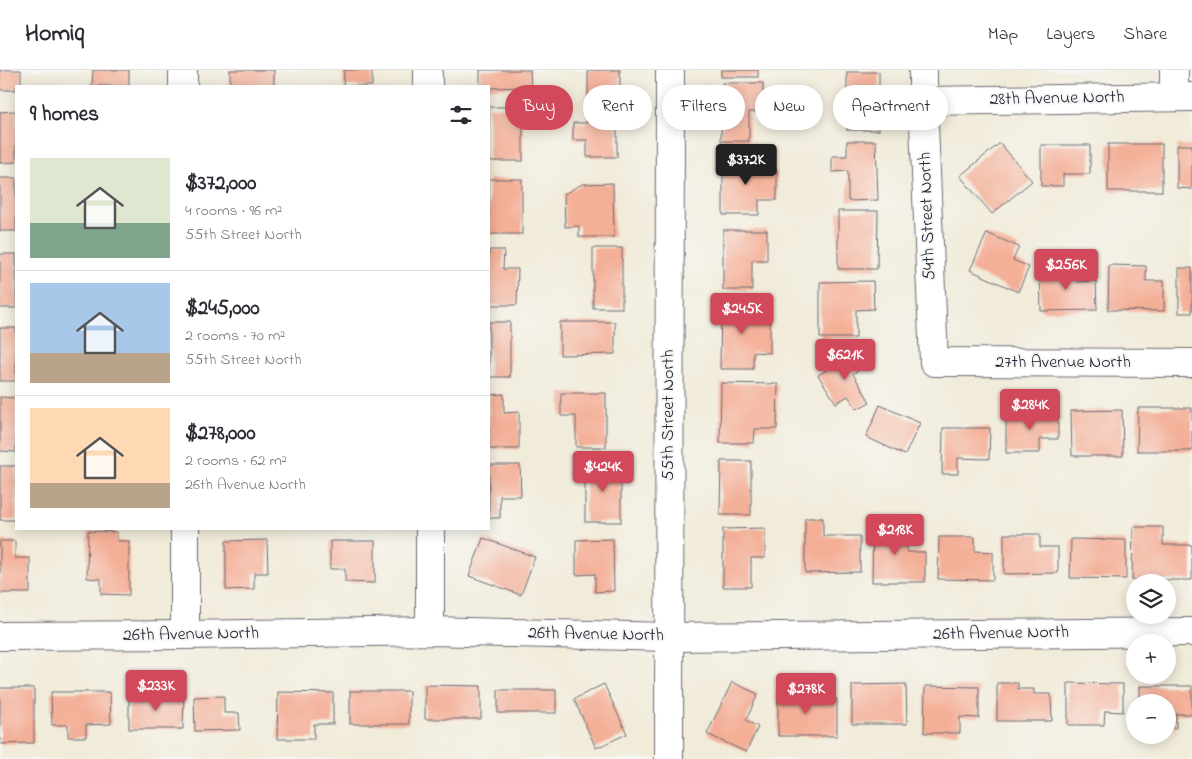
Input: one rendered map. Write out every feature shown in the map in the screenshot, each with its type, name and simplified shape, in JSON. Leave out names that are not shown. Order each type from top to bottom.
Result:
[{"type":"street","points":[[183,70],[183,85]]},
{"type":"street","points":[[428,70],[428,85]]},
{"type":"street","name":"55th Street North","points":[[669,759],[670,70]]},
{"type":"street","name":"54th Street North","points":[[923,70],[923,85]]},
{"type":"street","points":[[1174,70],[1183,97]]},
{"type":"street","name":"28th Avenue North","points":[[948,101],[1183,97]]},
{"type":"street","name":"54th Street North","points":[[924,130],[934,362]]},
{"type":"street","name":"27th Avenue North","points":[[934,362],[1192,363]]},
{"type":"street","points":[[184,530],[185,635]]},
{"type":"street","points":[[430,530],[430,631]]},
{"type":"street","name":"26th Avenue North","points":[[0,636],[430,631],[669,638],[1192,632]]},
{"type":"building","points":[[0,70],[21,70],[21,85],[15,85],[15,90],[0,90]]},
{"type":"building","points":[[93,70],[129,70],[129,85],[92,85]]},
{"type":"building","points":[[230,70],[274,70],[274,85],[230,85]]},
{"type":"building","points":[[344,70],[372,70],[372,85],[343,85]]},
{"type":"building","points":[[480,70],[530,70],[531,85],[505,85],[505,88],[490,88],[490,85],[480,85]]},
{"type":"building","points":[[588,70],[620,70],[620,85],[588,85]]},
{"type":"building","points":[[721,70],[758,70],[758,77],[721,77]]},
{"type":"building","points":[[847,72],[879,72],[879,85],[847,85]]},
{"type":"building","points":[[722,83],[763,83],[763,85],[755,85],[755,112],[749,112],[749,141],[721,141],[721,130],[745,130],[745,85],[722,85]]},
{"type":"building","points":[[490,107],[505,107],[505,130],[523,130],[523,161],[490,161]]},
{"type":"building","points":[[15,111],[15,162],[0,163],[0,112]]},
{"type":"building","points":[[573,123],[583,123],[583,130],[617,130],[617,157],[587,157],[587,140],[573,140]]},
{"type":"building","points":[[847,141],[876,141],[878,200],[848,201],[848,171],[832,172],[832,156],[847,156]]},
{"type":"building","points":[[1000,143],[1032,181],[992,214],[960,176]]},
{"type":"building","points":[[1108,144],[1162,144],[1162,191],[1108,191]]},
{"type":"building","points":[[1041,145],[1090,145],[1090,174],[1063,174],[1063,186],[1041,186]]},
{"type":"building","points":[[1177,145],[1192,145],[1192,189],[1177,188]]},
{"type":"building","points":[[723,156],[759,156],[759,171],[777,171],[777,200],[759,200],[759,215],[723,215]]},
{"type":"building","points":[[0,178],[15,178],[15,231],[0,231]]},
{"type":"building","points":[[490,179],[522,179],[522,234],[490,234]]},
{"type":"building","points":[[613,183],[614,237],[579,237],[579,226],[565,227],[564,194],[582,184]]},
{"type":"building","points":[[838,211],[878,211],[877,269],[838,269]]},
{"type":"building","points":[[723,230],[767,230],[767,260],[752,260],[752,290],[723,290]]},
{"type":"building","points":[[987,233],[1019,247],[1013,260],[1029,267],[1018,292],[970,270]]},
{"type":"building","points":[[593,248],[622,248],[622,308],[593,308]]},
{"type":"building","points":[[490,250],[504,250],[503,269],[518,269],[517,305],[490,305]]},
{"type":"building","points":[[0,254],[15,254],[15,308],[0,308]]},
{"type":"building","points":[[1109,265],[1146,266],[1146,281],[1164,281],[1164,311],[1108,310]]},
{"type":"building","points":[[1077,267],[1077,282],[1096,281],[1097,310],[1041,311],[1040,268]]},
{"type":"building","points":[[1179,268],[1192,268],[1192,313],[1179,313]]},
{"type":"building","points":[[873,281],[874,309],[856,310],[856,338],[820,338],[820,282]]},
{"type":"building","points":[[721,301],[754,301],[754,318],[770,319],[770,353],[753,352],[753,369],[720,369]]},
{"type":"building","points":[[490,322],[510,322],[510,377],[490,377]]},
{"type":"building","points":[[560,322],[615,322],[615,354],[560,355]]},
{"type":"building","points":[[0,328],[15,328],[15,381],[0,381]]},
{"type":"building","points":[[857,352],[865,366],[853,374],[870,402],[857,409],[848,396],[836,403],[818,375]]},
{"type":"building","points":[[721,383],[778,384],[777,429],[755,429],[754,443],[720,443]]},
{"type":"building","points":[[561,393],[606,393],[606,447],[576,447],[576,416],[561,416]]},
{"type":"building","points":[[504,394],[504,413],[519,412],[519,449],[490,449],[490,395]]},
{"type":"building","points":[[0,397],[15,398],[15,452],[0,451]]},
{"type":"building","points":[[880,405],[920,423],[905,455],[866,437]]},
{"type":"building","points":[[1138,408],[1192,408],[1192,451],[1137,451]]},
{"type":"building","points":[[1122,410],[1123,456],[1072,456],[1071,411]]},
{"type":"building","points":[[1006,412],[1058,412],[1058,439],[1040,439],[1040,453],[1006,453]]},
{"type":"building","points":[[943,428],[990,428],[989,459],[958,458],[958,474],[942,474]]},
{"type":"building","points":[[721,461],[751,461],[751,515],[720,515]]},
{"type":"building","points":[[585,464],[621,464],[621,522],[585,522]]},
{"type":"building","points":[[490,465],[520,465],[521,496],[500,496],[500,518],[490,518]]},
{"type":"building","points":[[0,466],[15,466],[15,520],[0,520]]},
{"type":"building","points":[[805,518],[823,518],[823,536],[860,536],[860,572],[805,573]]},
{"type":"building","points":[[873,523],[908,523],[907,552],[925,552],[925,582],[872,582]]},
{"type":"building","points":[[1133,527],[1163,527],[1163,545],[1192,545],[1192,580],[1176,580],[1176,574],[1132,574]]},
{"type":"building","points":[[765,528],[765,558],[751,558],[751,587],[723,587],[723,529]]},
{"type":"building","points":[[88,531],[117,532],[117,541],[129,541],[129,595],[101,594],[101,579],[87,578]]},
{"type":"building","points":[[1004,534],[1040,534],[1040,547],[1058,547],[1058,573],[1004,574]]},
{"type":"building","points":[[939,537],[975,537],[975,551],[993,552],[993,580],[938,579]]},
{"type":"building","points":[[483,538],[535,557],[521,595],[469,576]]},
{"type":"building","points":[[613,539],[614,591],[595,592],[595,574],[576,575],[576,540]]},
{"type":"building","points":[[1071,539],[1126,540],[1126,579],[1070,578]]},
{"type":"building","points":[[267,540],[268,573],[254,573],[254,589],[226,590],[226,541]]},
{"type":"building","points":[[0,541],[15,541],[15,558],[30,558],[30,593],[0,593]]},
{"type":"building","points":[[330,541],[375,541],[375,583],[345,582],[345,569],[330,569]]},
{"type":"building","points":[[732,682],[758,694],[746,720],[758,727],[746,752],[707,734]]},
{"type":"building","points":[[997,683],[1018,683],[1018,689],[1034,689],[1034,694],[1051,694],[1052,721],[997,721]]},
{"type":"building","points":[[1068,683],[1123,684],[1123,712],[1105,711],[1104,725],[1068,725]]},
{"type":"building","points":[[604,684],[627,734],[596,748],[574,699]]},
{"type":"building","points":[[906,684],[907,724],[852,724],[852,685]]},
{"type":"building","points":[[425,685],[481,686],[481,719],[425,719]]},
{"type":"building","points":[[925,686],[979,687],[979,718],[960,717],[960,733],[924,733]]},
{"type":"building","points":[[1140,686],[1192,686],[1192,714],[1176,714],[1176,694],[1140,694]]},
{"type":"building","points":[[0,688],[34,688],[34,743],[0,744]]},
{"type":"building","points":[[498,690],[556,690],[556,713],[498,713]]},
{"type":"building","points":[[350,691],[409,691],[409,724],[350,724]]},
{"type":"building","points":[[778,691],[810,691],[810,699],[837,699],[837,736],[778,736]]},
{"type":"building","points":[[51,692],[110,692],[111,724],[86,725],[86,737],[68,737],[68,725],[52,725]]},
{"type":"building","points":[[278,692],[333,693],[333,724],[314,724],[314,739],[277,739]]},
{"type":"building","points":[[129,695],[184,695],[183,729],[129,729]]},
{"type":"building","points":[[224,696],[224,713],[239,713],[240,730],[195,731],[194,697]]}]
